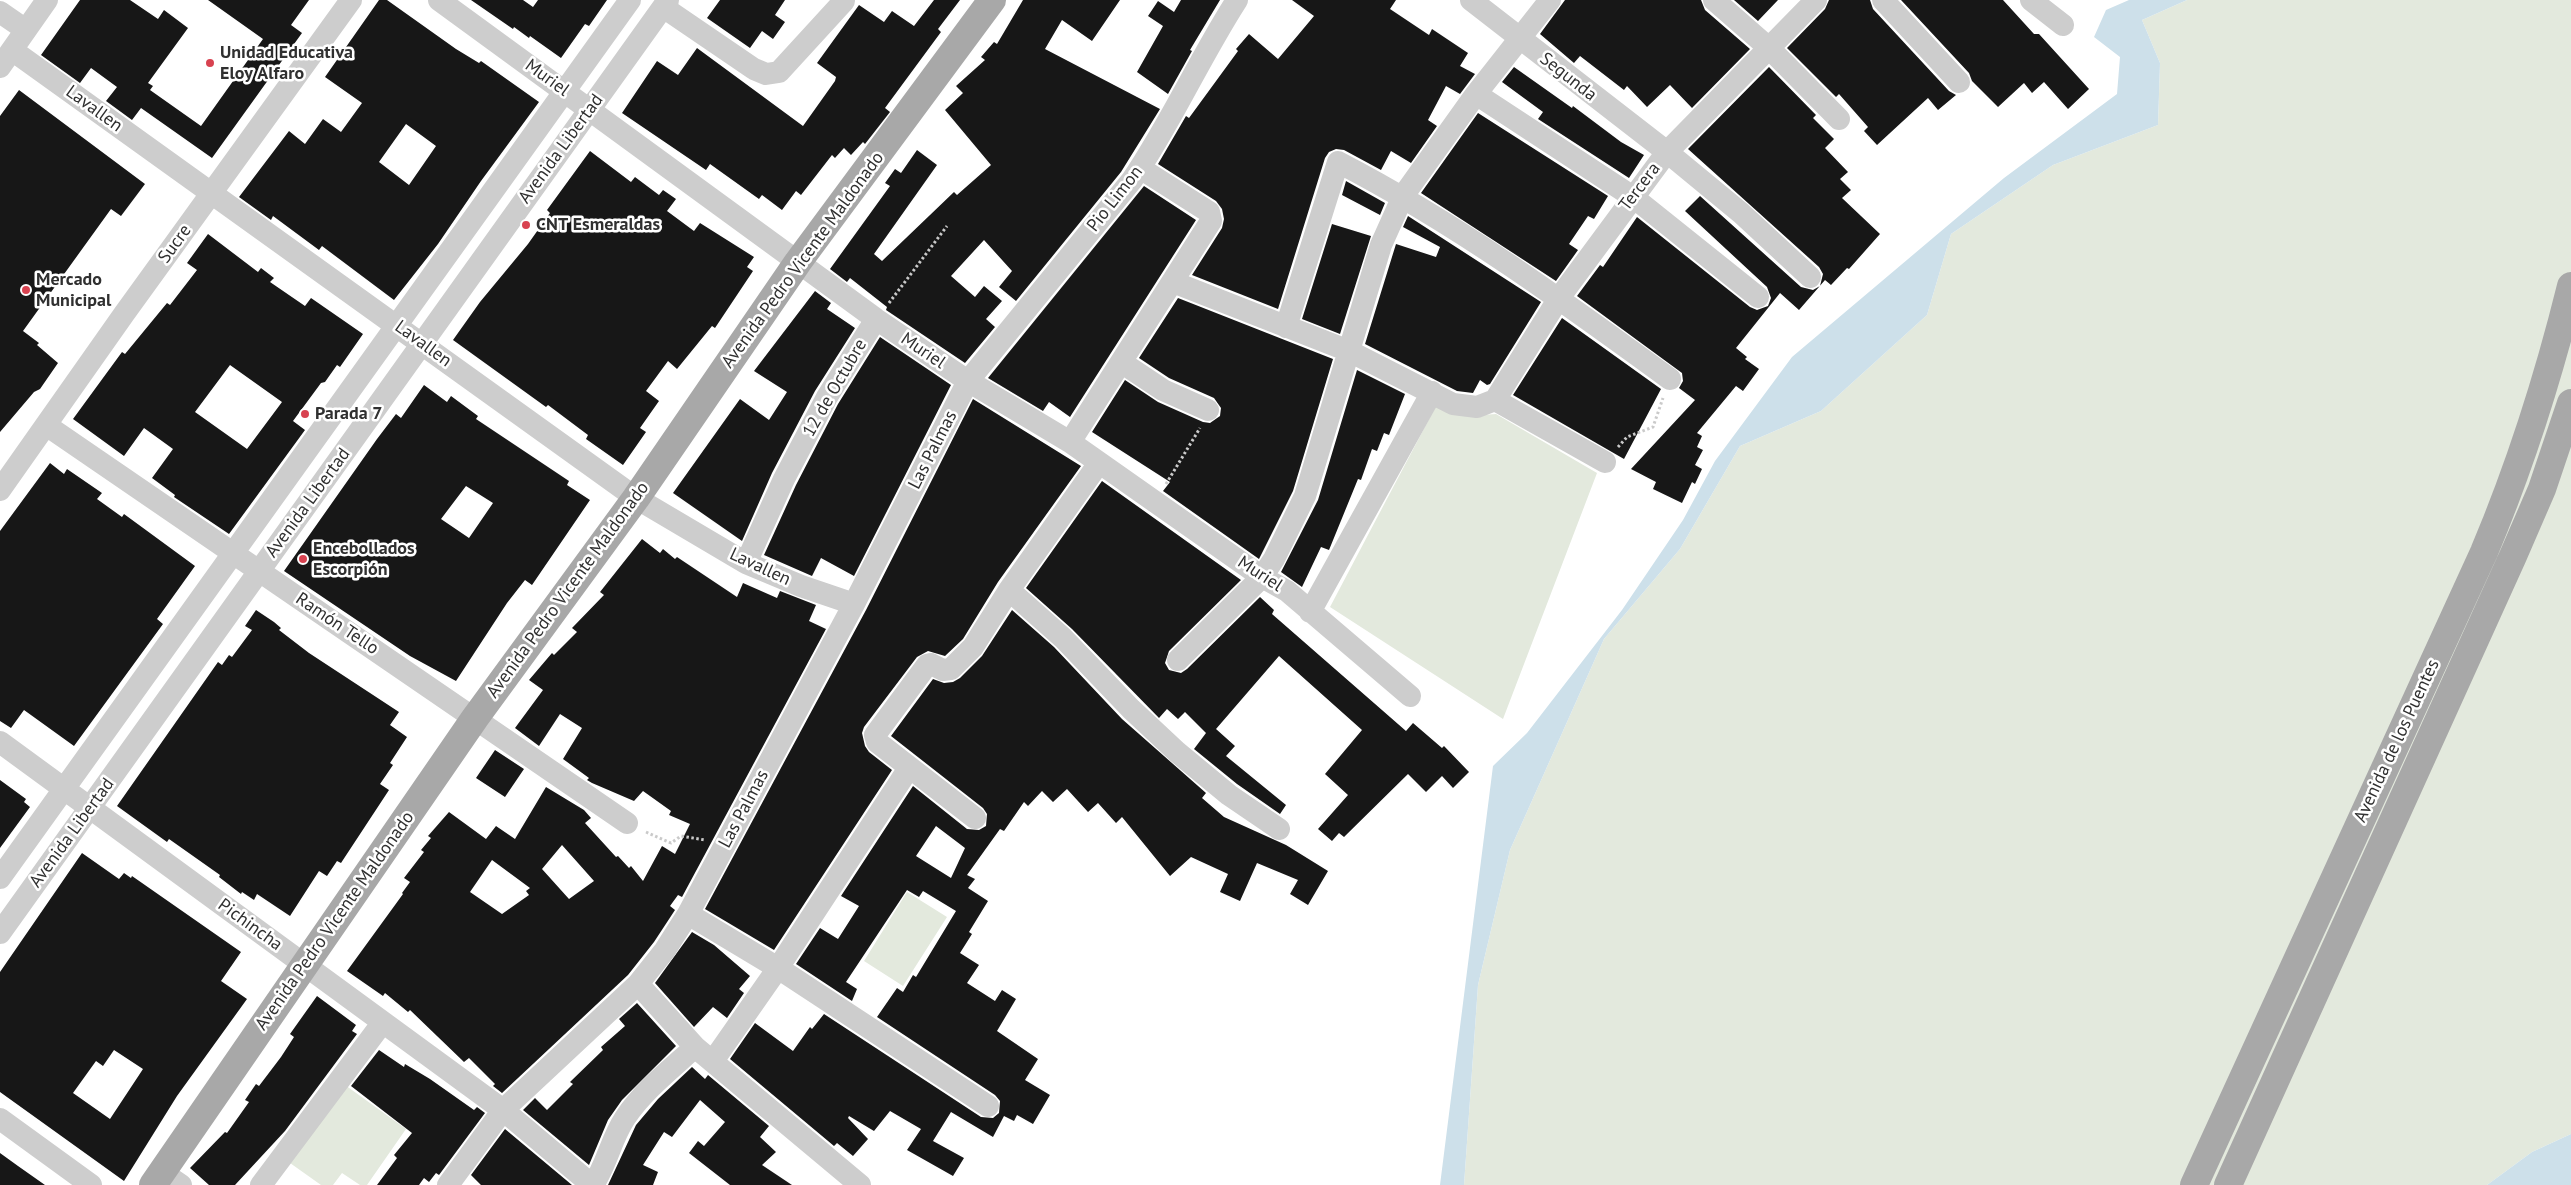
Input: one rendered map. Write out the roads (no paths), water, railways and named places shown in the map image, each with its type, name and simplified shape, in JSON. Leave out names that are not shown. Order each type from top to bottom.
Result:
[{"type":"main road","name":"Avenida Pedro Vicente Maldonado","points":[[165,1181],[305,964],[475,718],[636,498],[798,262],[992,0]]},
{"type":"main road","name":"Avenida de los Puentes","points":[[2194,1185],[2484,552],[2516,476],[2552,364],[2571,286]]},
{"type":"main road","name":"Avenida de los Puentes","points":[[2228,1185],[2517,548],[2542,489],[2571,403]]},
{"type":"street","points":[[6,58],[47,0]]},
{"type":"street","name":"Sucre","points":[[0,490],[124,314],[212,195],[351,0]]},
{"type":"street","name":"Muriel","points":[[439,0],[876,319],[968,381],[1070,442],[1262,577],[1287,591],[1410,696]]},
{"type":"street","name":"Avenida Libertad","points":[[0,878],[630,0]]},
{"type":"street","name":"Pio Limon","points":[[968,381],[1140,168],[1216,33],[1237,0]]},
{"type":"street","name":"Segunda","points":[[1471,0],[1667,152],[1740,213],[1810,277]]},
{"type":"street","points":[[1178,660],[1262,577],[1305,496],[1381,244],[1403,196],[1476,94],[1550,0]]},
{"type":"street","points":[[1714,0],[1769,48],[1839,118]]},
{"type":"street","name":"Tercera","points":[[1495,400],[1560,298],[1667,152],[1816,0]]},
{"type":"street","points":[[1883,0],[1959,82]]},
{"type":"street","points":[[2031,0],[2063,25]]},
{"type":"street","points":[[665,3],[754,68],[766,74],[779,72],[844,1]]},
{"type":"street","name":"Avenida Libertad","points":[[0,933],[665,3]]},
{"type":"street","points":[[0,12],[26,30]]},
{"type":"street","name":"Lavallen","points":[[6,58],[212,195],[636,498],[746,563],[801,586],[854,604]]},
{"type":"street","points":[[1476,94],[1633,197],[1758,297]]},
{"type":"street","points":[[1286,327],[1338,162],[1403,196],[1560,298],[1670,379]]},
{"type":"street","points":[[1070,442],[1174,282],[1211,221],[1209,212],[1140,168]]},
{"type":"street","points":[[1174,282],[1349,351],[1453,404],[1466,407],[1477,406],[1495,400],[1605,462]]},
{"type":"street","name":"12 de Octubre","points":[[746,563],[784,479],[827,398],[876,319]]},
{"type":"street","points":[[1121,362],[1164,390],[1208,410]]},
{"type":"street","name":"Las Palmas","points":[[448,1185],[504,1110],[638,984],[665,950],[688,914],[854,604],[968,381]]},
{"type":"street","points":[[1310,612],[1432,392]]},
{"type":"street","name":"Ramón Tello","points":[[46,425],[627,823]]},
{"type":"street","points":[[975,818],[877,742],[875,735],[927,665],[931,664],[947,670],[957,665],[973,647],[1009,590],[1099,463]]},
{"type":"street","points":[[1009,590],[1062,638],[1131,709],[1177,752],[1229,795],[1280,829]]},
{"type":"street","name":"Pichincha","points":[[0,742],[504,1110],[593,1185]]},
{"type":"street","points":[[713,1061],[778,968],[909,768]]},
{"type":"street","points":[[688,914],[778,968],[988,1106]]},
{"type":"street","points":[[638,984],[695,1047],[860,1185]]},
{"type":"street","points":[[261,1185],[384,1022]]},
{"type":"street","points":[[593,1185],[602,1171],[624,1120],[641,1097],[695,1047]]},
{"type":"street","points":[[0,1119],[91,1185]]},
{"type":"water","points":[[2129,0],[2187,0],[2142,20],[2160,63],[2158,125],[2053,165],[1951,234],[1927,315],[1821,411],[1740,446],[1680,549],[1604,639],[1510,850],[1478,985],[1464,1185],[1440,1185],[1493,766],[1527,733],[1622,610],[1683,520],[1715,461],[1792,357],[2004,178],[2117,94],[2120,57],[2094,37],[2106,10]]},
{"type":"water","points":[[2571,1134],[2571,1185],[2487,1185],[2532,1152]]},
{"type":"place","name":"Unidad Educativa Eloy Alfaro","points":[[210,63]]},
{"type":"place","name":"CNT Esmeraldas","points":[[526,225]]},
{"type":"place","name":"Mercado Municipal","points":[[26,290]]},
{"type":"place","name":"Parada 7","points":[[305,414]]},
{"type":"place","name":"Encebollados Escorpión","points":[[303,559]]}]
